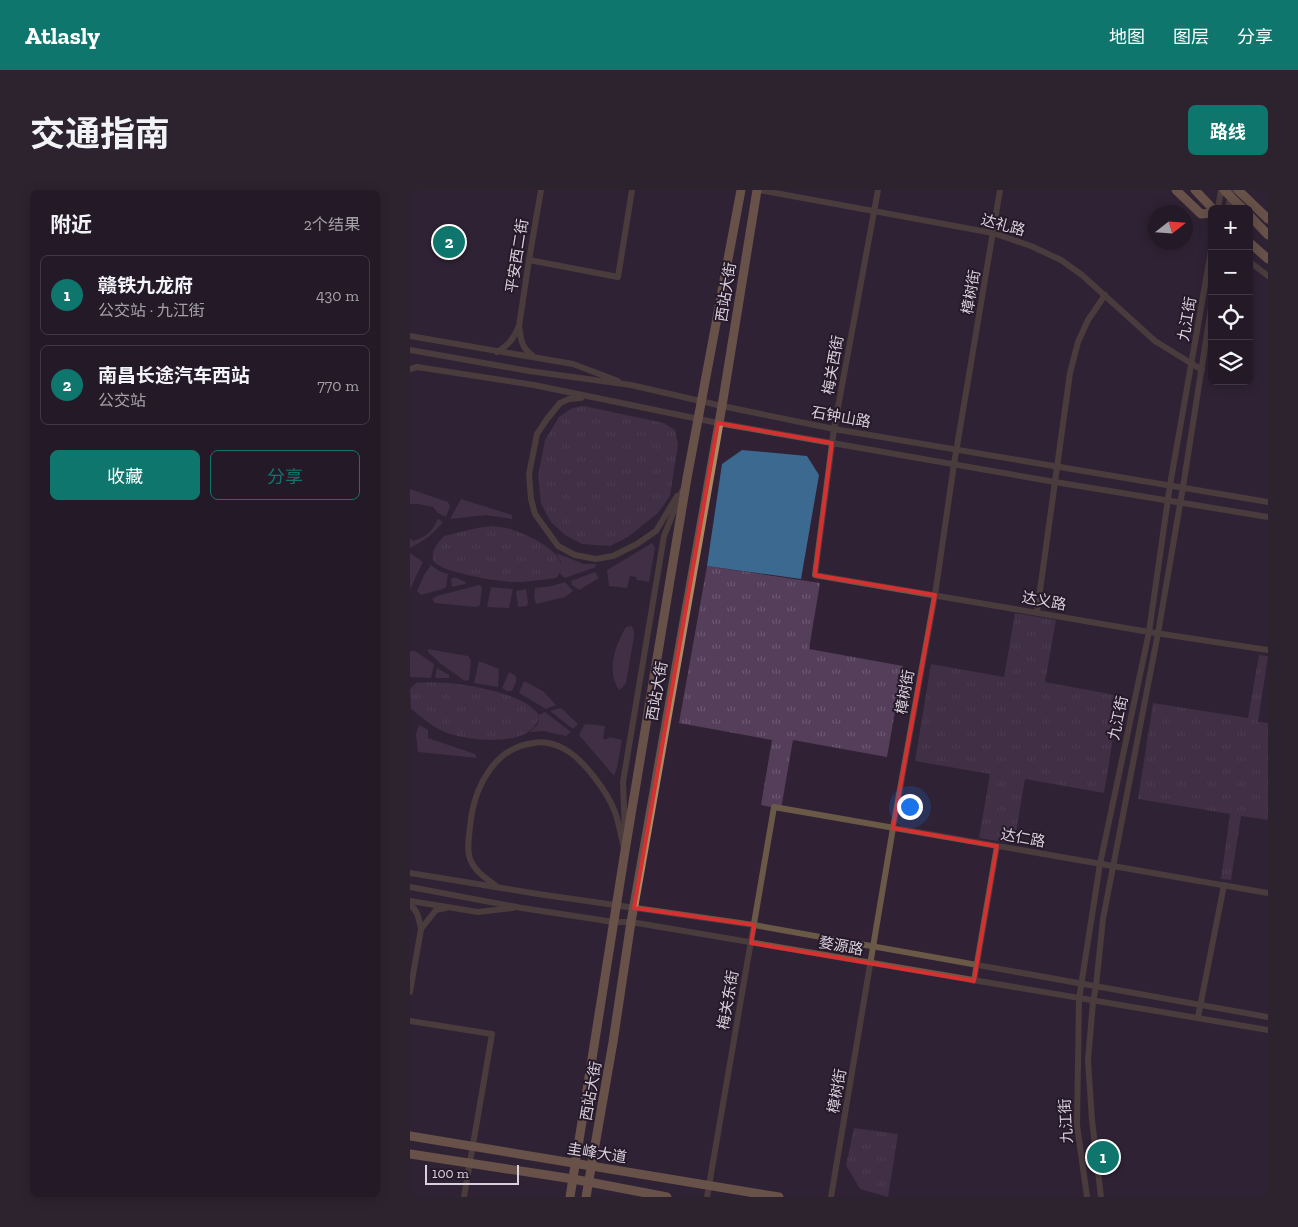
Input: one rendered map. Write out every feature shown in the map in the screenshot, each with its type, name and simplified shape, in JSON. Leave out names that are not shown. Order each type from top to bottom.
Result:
[{"type":"main road","name":"西站大街","points":[[570,1197],[687,478],[741,190]]},
{"type":"main road","name":"西站大街","points":[[586,1197],[613,1042],[631,922],[758,190]]},
{"type":"main road","points":[[1176,190],[1200,214],[1208,213]]},
{"type":"main road","points":[[1195,190],[1209,205]]},
{"type":"main road","points":[[1222,190],[1232,193],[1240,205]]},
{"type":"main road","points":[[1238,190],[1268,219]]},
{"type":"main road","points":[[1253,219],[1268,235]]},
{"type":"main road","points":[[1253,246],[1266,258]]},
{"type":"main road","name":"圭峰大道","points":[[410,1136],[779,1197]]},
{"type":"main road","name":"圭峰大道","points":[[410,1154],[573,1179],[667,1197]]},
{"type":"street","name":"平安西二街","points":[[519,326],[542,190]]},
{"type":"street","points":[[529,260],[618,277],[632,190]]},
{"type":"street","name":"达礼路","points":[[758,190],[993,233],[1031,246],[1060,260],[1082,275],[1155,341],[1202,370]]},
{"type":"street","name":"梅关西街","points":[[815,575],[834,429],[878,190]]},
{"type":"street","name":"樟树街","points":[[831,1197],[893,828],[935,594],[954,464],[1000,190]]},
{"type":"street","points":[[1219,205],[1222,190]]},
{"type":"street","name":"九江街","points":[[1087,1197],[1077,1125],[1079,999],[1100,864],[1149,632],[1170,485],[1211,250]]},
{"type":"street","points":[[1253,264],[1268,276]]},
{"type":"street","points":[[1037,612],[1070,373],[1078,342],[1088,320],[1105,295]]},
{"type":"street","points":[[497,352],[506,347],[514,338],[519,326]]},
{"type":"street","points":[[519,326],[521,341],[525,351],[535,357]]},
{"type":"street","name":"九江街","points":[[1101,1197],[1092,1120],[1088,1060],[1103,919],[1184,488],[1208,329]]},
{"type":"street","points":[[410,336],[573,364],[631,385]]},
{"type":"street","name":"石钟山路","points":[[410,350],[529,371],[631,385],[702,402],[834,429],[1268,502]]},
{"type":"street","points":[[410,369],[417,367],[534,385],[590,398]]},
{"type":"street","points":[[590,398],[570,399],[560,403],[537,434],[529,474],[531,499],[535,514],[558,546],[575,555],[596,559],[613,556],[637,544],[656,531],[687,478]]},
{"type":"street","name":"石钟山路","points":[[590,398],[639,406],[718,423],[1268,517]]},
{"type":"street","points":[[625,851],[623,782],[664,536],[687,478]]},
{"type":"street","name":"达义路","points":[[815,575],[1149,632],[1268,650]]},
{"type":"street","points":[[497,886],[478,872],[470,859],[469,840],[473,805],[484,778],[494,762],[510,750],[526,743],[540,742],[552,744],[566,750],[580,762],[601,787],[615,810],[625,851]]},
{"type":"street","name":"达仁路","points":[[774,807],[1268,893]]},
{"type":"street","name":"梅关东街","points":[[708,1197],[774,807]]},
{"type":"street","points":[[974,981],[997,846]]},
{"type":"street","name":"婺源路","points":[[410,873],[874,945],[1268,1017]]},
{"type":"street","points":[[1198,1018],[1224,885]]},
{"type":"street","name":"婺源路","points":[[410,887],[522,908],[614,922],[631,922],[1093,1002],[1268,1030]]},
{"type":"street","points":[[410,901],[478,912],[522,908]]},
{"type":"street","points":[[410,905],[419,918],[420,929],[410,992]]},
{"type":"street","points":[[420,929],[436,910],[452,908]]},
{"type":"street","points":[[410,1021],[492,1034],[464,1197]]},
{"type":"highlighted area","points":[[718,423],[832,443],[815,575],[935,595],[893,828],[997,846],[974,981],[751,943],[754,925],[634,908]]},
{"type":"green space","points":[[584,406],[664,423],[675,430],[678,444],[670,496],[658,513],[628,537],[610,546],[582,544],[565,535],[551,522],[541,504],[538,476],[545,440],[559,417],[572,408]]},
{"type":"green space","points":[[410,489],[448,502],[450,506],[446,517],[438,513],[433,507],[410,504]]},
{"type":"green space","points":[[461,499],[512,515],[512,519],[486,515],[450,519]]},
{"type":"green space","points":[[438,519],[443,522],[436,530],[410,548],[410,538],[413,541],[425,535],[431,530]]},
{"type":"green space","points":[[491,526],[507,528],[525,535],[555,553],[560,561],[561,569],[556,578],[507,582],[470,576],[445,568],[433,560],[434,550],[444,536]]},
{"type":"green space","points":[[652,543],[655,548],[649,582],[637,580],[636,577],[630,576],[627,588],[609,586],[607,570]]},
{"type":"green space","points":[[410,553],[423,562],[410,589]]},
{"type":"green space","points":[[556,553],[584,564],[595,564],[596,567],[565,578],[560,574],[561,562]]},
{"type":"green space","points":[[431,565],[439,571],[448,574],[446,587],[421,595],[417,591]]},
{"type":"green space","points":[[707,566],[820,583],[809,649],[903,666],[887,757],[793,740],[781,809],[761,805],[772,740],[679,723]]},
{"type":"green space","points":[[595,572],[599,578],[579,590],[572,585],[571,581]]},
{"type":"green space","points":[[454,577],[466,582],[465,584],[452,587],[451,579]]},
{"type":"green space","points":[[565,582],[573,591],[565,597],[536,604],[534,597],[535,588]]},
{"type":"green space","points":[[479,585],[482,587],[480,605],[476,607],[435,603],[432,599],[437,596]]},
{"type":"green space","points":[[491,587],[513,589],[509,608],[487,607]]},
{"type":"green space","points":[[526,589],[527,606],[518,607],[516,591]]},
{"type":"green space","points":[[1015,613],[1056,620],[1045,682],[1120,696],[1104,793],[1025,779],[1014,844],[979,838],[990,774],[915,761],[931,664],[1004,677]]},
{"type":"green space","points":[[632,626],[634,637],[626,683],[619,690],[613,674],[613,658],[618,642],[626,627]]},
{"type":"green space","points":[[428,649],[468,656],[471,660],[469,680],[465,681],[441,664],[428,652]]},
{"type":"green space","points":[[410,651],[415,651],[434,664],[431,678],[410,677]]},
{"type":"green space","points":[[1259,655],[1268,656],[1258,722],[1268,723],[1268,820],[1241,816],[1231,880],[1221,879],[1230,814],[1138,799],[1153,703],[1248,718]]},
{"type":"green space","points":[[479,661],[499,669],[498,687],[474,683]]},
{"type":"green space","points":[[437,668],[449,675],[449,678],[435,678]]},
{"type":"green space","points":[[509,672],[516,676],[516,682],[512,691],[502,688]]},
{"type":"green space","points":[[524,681],[543,691],[556,705],[546,709],[519,693]]},
{"type":"green space","points":[[416,683],[445,683],[482,688],[517,699],[530,706],[539,715],[535,726],[526,733],[514,738],[485,740],[457,736],[437,728],[411,709],[410,689]]},
{"type":"green space","points":[[561,708],[578,724],[573,729],[550,711]]},
{"type":"green space","points":[[545,712],[571,732],[566,736],[543,731],[530,732],[538,724],[539,715]]},
{"type":"green space","points":[[585,724],[605,726],[603,739],[608,739],[609,737],[622,740],[614,776],[579,735]]},
{"type":"green space","points":[[419,725],[428,730],[428,738],[475,754],[477,758],[418,752],[416,734]]},
{"type":"green space","points":[[854,1128],[898,1134],[888,1197],[860,1189],[846,1165]]},
{"type":"water","points":[[742,450],[807,456],[819,475],[801,579],[707,566],[722,464]]},
{"type":"place","name":"南昌长途汽车西站","points":[[449,242]]},
{"type":"place","name":"赣铁九龙府","points":[[1103,1157]]}]
